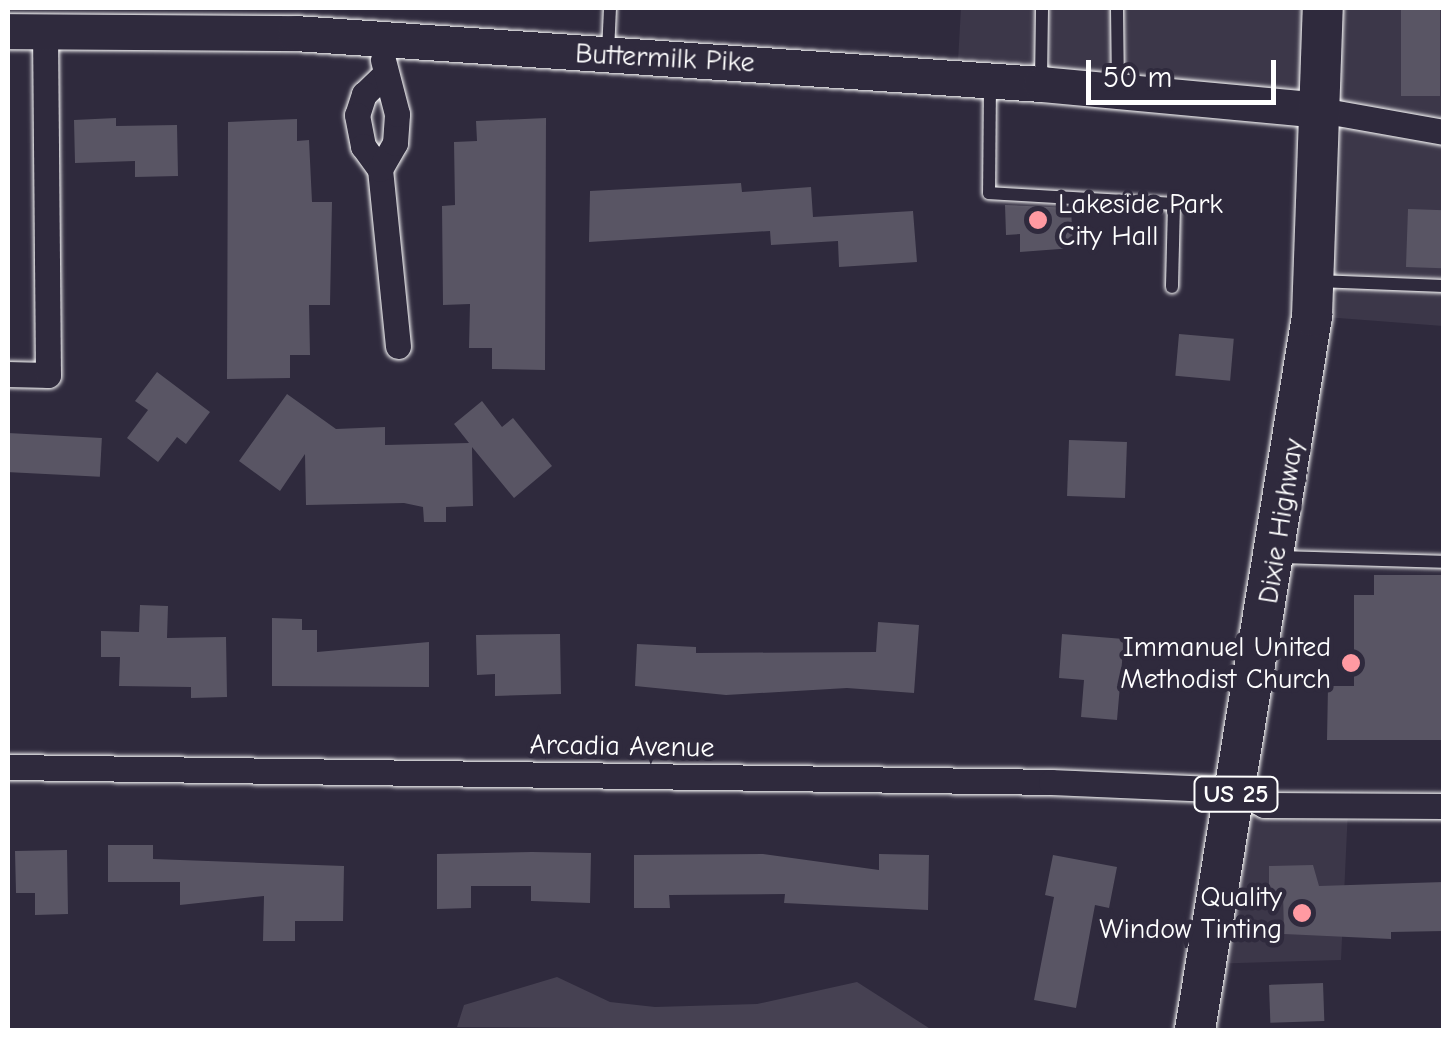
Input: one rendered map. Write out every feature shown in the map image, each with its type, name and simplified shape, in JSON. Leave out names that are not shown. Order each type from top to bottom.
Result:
[{"type":"main road","name":"Dixie Highway","points":[[1195,1030],[1276,556],[1315,281],[1323,8]]},
{"type":"main road","name":"Buttermilk Pike","points":[[8,30],[188,29],[383,58],[608,54],[1118,90],[1320,110]]},
{"type":"street","points":[[8,374],[48,375],[45,30]]},
{"type":"street","points":[[383,58],[356,116],[363,146],[380,169],[398,346]]},
{"type":"street","points":[[380,169],[394,143],[397,114],[383,58]]},
{"type":"street","points":[[1320,110],[1444,132]]},
{"type":"street","name":"Arcadia Avenue","points":[[8,767],[1236,790],[1264,805],[1444,806]]},
{"type":"lane","points":[[608,54],[610,8]]},
{"type":"lane","points":[[1041,84],[1042,8]]},
{"type":"lane","points":[[1117,8],[1118,90]]},
{"type":"lane","points":[[990,80],[989,193],[1174,204],[1172,287]]},
{"type":"lane","points":[[1315,281],[1444,286]]},
{"type":"lane","points":[[1276,556],[1444,562]]},
{"type":"shaded area","points":[[961,8],[1443,8],[1443,326],[1312,316],[1320,110],[957,79]]},
{"type":"shaded area","points":[[1236,790],[1348,809],[1341,960],[1207,964]]},
{"type":"shaded area","points":[[557,977],[610,1002],[655,1007],[757,1004],[857,982],[932,1030],[457,1027],[464,1005]]},
{"type":"building","points":[[1401,8],[1440,8],[1440,96],[1401,96]]},
{"type":"building","points":[[116,118],[116,126],[177,125],[178,176],[135,177],[135,161],[75,163],[74,120]]},
{"type":"building","points":[[546,118],[545,370],[492,369],[492,348],[469,348],[470,304],[443,305],[442,206],[455,205],[454,142],[477,141],[476,121]]},
{"type":"building","points":[[297,119],[297,141],[309,140],[312,202],[332,202],[330,305],[309,305],[310,355],[290,355],[290,378],[227,379],[228,122]]},
{"type":"building","points":[[741,183],[742,192],[811,187],[813,217],[913,211],[917,262],[839,267],[838,241],[771,245],[770,231],[589,242],[590,191]]},
{"type":"building","name":"Lakeside Park City Hall","points":[[1005,205],[1071,208],[1073,248],[1020,252],[1020,234],[1006,235]]},
{"type":"building","points":[[1408,209],[1444,210],[1442,268],[1406,267]]},
{"type":"building","points":[[1179,334],[1234,339],[1230,381],[1175,376]]},
{"type":"building","points":[[157,372],[210,412],[186,444],[177,437],[158,462],[127,438],[148,410],[135,401]]},
{"type":"building","points":[[287,394],[336,429],[385,427],[385,445],[469,443],[454,424],[482,401],[502,427],[513,418],[552,466],[514,498],[472,447],[473,506],[446,507],[446,522],[424,522],[423,507],[404,503],[306,505],[305,454],[280,491],[239,461]]},
{"type":"building","points":[[8,433],[102,438],[100,477],[8,472]]},
{"type":"building","points":[[1069,440],[1127,442],[1125,498],[1067,496]]},
{"type":"building","points":[[1374,575],[1444,575],[1444,740],[1327,740],[1328,686],[1354,686],[1354,595],[1374,595]]},
{"type":"building","points":[[140,605],[168,606],[167,638],[226,637],[227,697],[191,698],[191,687],[119,686],[120,657],[101,657],[101,631],[139,632]]},
{"type":"building","points":[[272,618],[302,619],[302,630],[317,630],[317,652],[429,642],[429,687],[272,686]]},
{"type":"building","points":[[878,622],[919,625],[914,693],[847,688],[726,695],[635,686],[637,644],[696,647],[696,653],[876,652]]},
{"type":"building","points":[[560,634],[561,694],[495,696],[495,674],[477,675],[476,635]]},
{"type":"building","points":[[1062,634],[1124,639],[1117,720],[1081,717],[1084,680],[1059,678]]},
{"type":"building","points":[[108,845],[153,845],[153,859],[344,866],[343,921],[295,921],[295,941],[263,941],[264,896],[180,905],[180,882],[108,882]]},
{"type":"building","points":[[67,850],[68,914],[35,915],[35,893],[16,893],[15,851]]},
{"type":"building","points":[[591,853],[590,903],[531,901],[531,886],[471,886],[471,908],[437,909],[437,854]]},
{"type":"building","points":[[763,854],[879,870],[879,854],[929,855],[928,910],[784,903],[785,894],[669,895],[670,908],[634,908],[634,855]]},
{"type":"building","points":[[1053,855],[1117,867],[1109,908],[1095,905],[1076,1008],[1034,1000],[1054,897],[1045,895]]},
{"type":"building","points":[[1313,865],[1319,886],[1444,882],[1444,931],[1391,932],[1391,939],[1284,934],[1283,893],[1269,893],[1269,866]]},
{"type":"building","points":[[1323,983],[1324,1021],[1270,1023],[1269,985]]},
{"type":"place","name":"Lakeside Park City Hall","points":[[1038,220]]},
{"type":"place","name":"Immanuel United Methodist Church","points":[[1351,663]]},
{"type":"place","name":"Quality Window Tinting","points":[[1302,913]]}]
